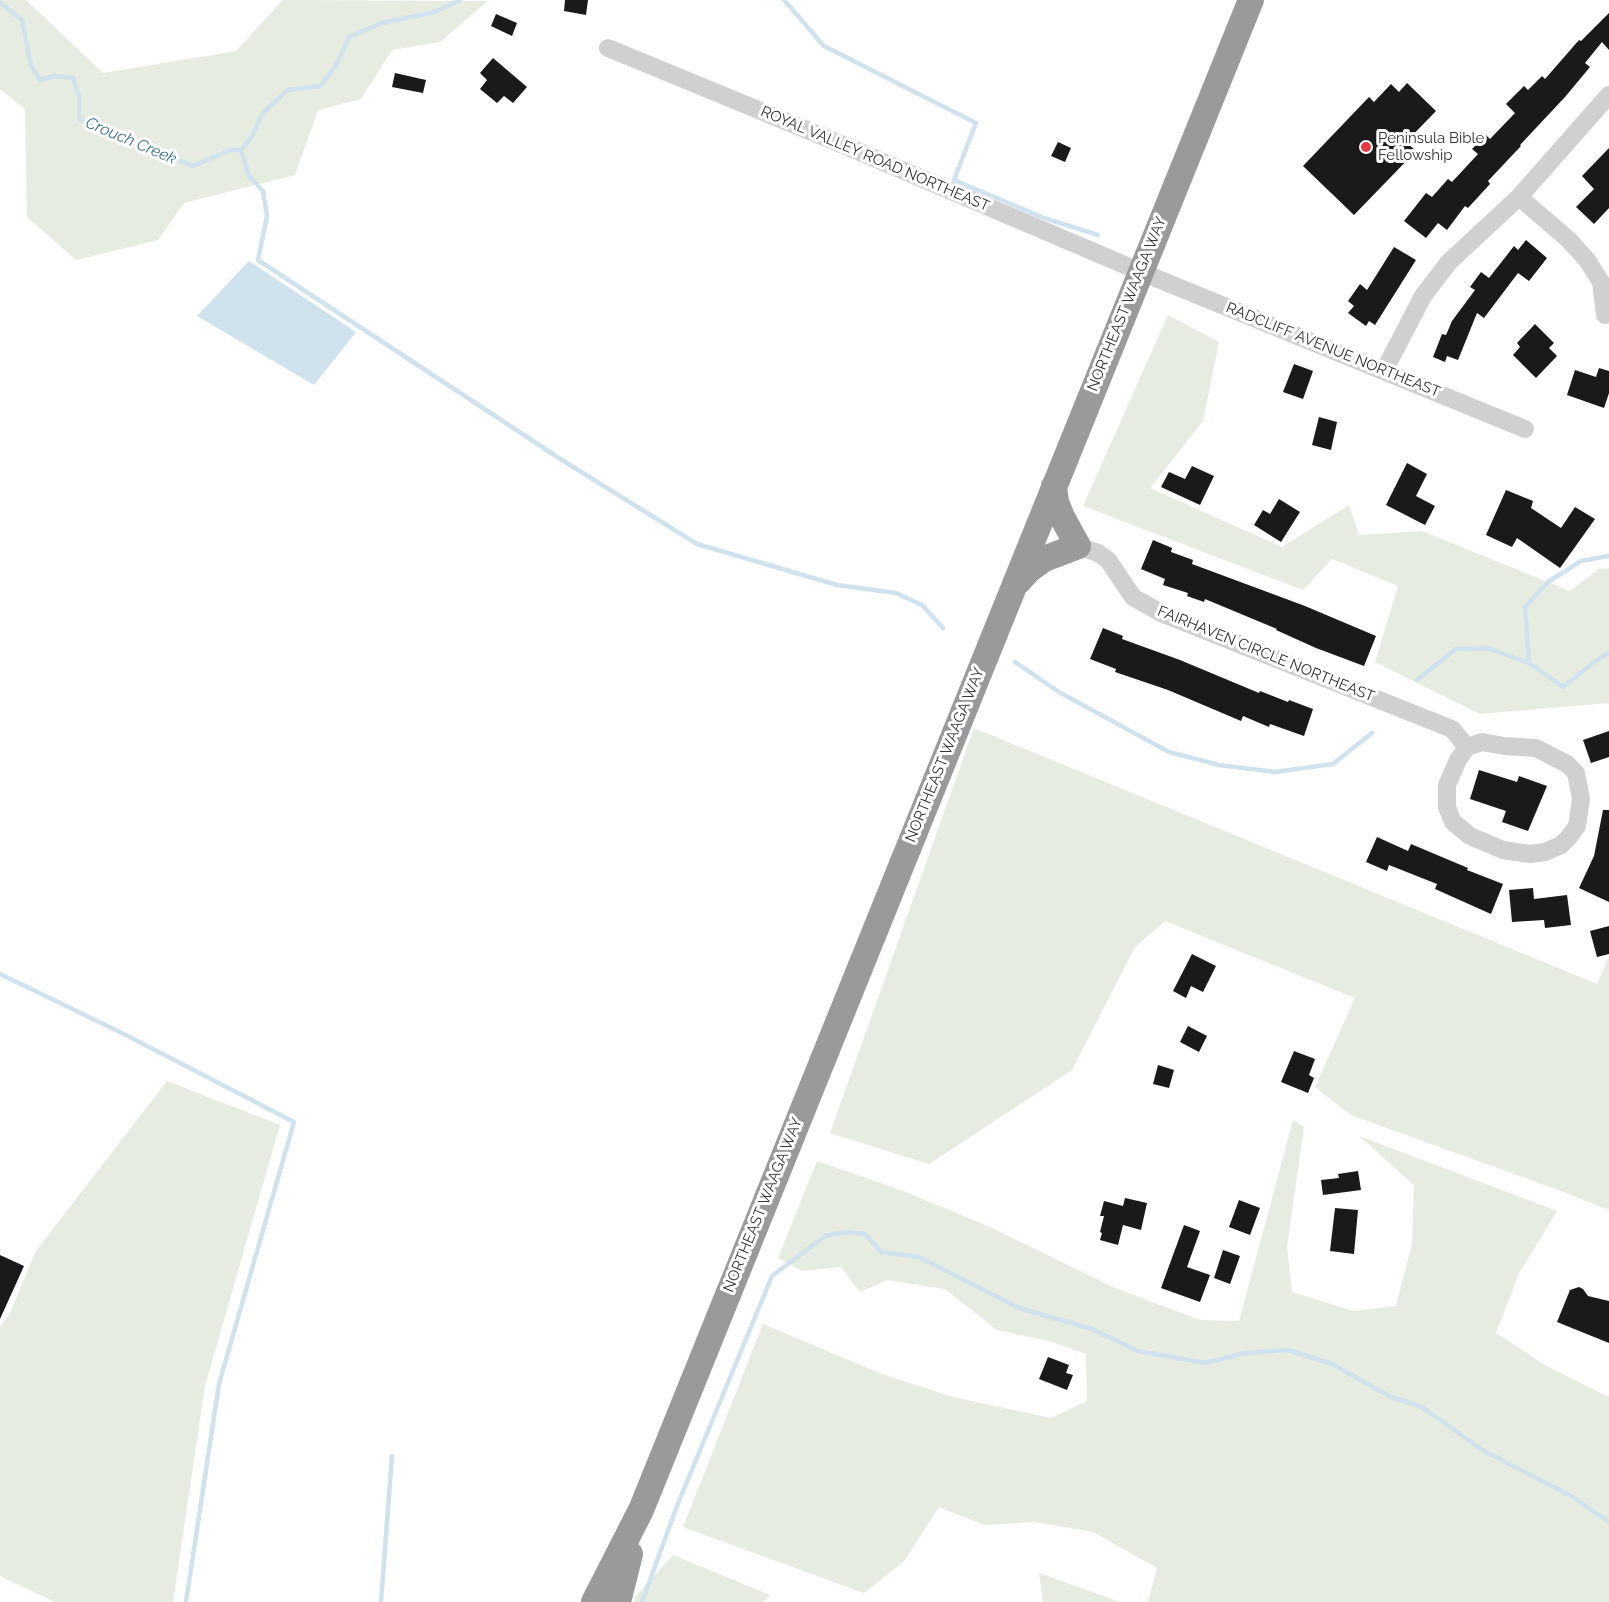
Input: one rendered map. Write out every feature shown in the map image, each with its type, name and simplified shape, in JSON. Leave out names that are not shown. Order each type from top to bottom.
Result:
[{"type":"highway","name":"NORTHEAST WAAGA WAY","points":[[641,1510],[1251,0]]},
{"type":"highway","points":[[1012,588],[1029,570],[1044,559],[1078,546],[1056,502],[1054,486]]},
{"type":"highway","points":[[594,1602],[641,1510]]},
{"type":"highway","points":[[618,1602],[641,1510]]},
{"type":"street","name":"ROYAL VALLEY ROAD NORTHEAST","points":[[608,48],[852,148],[1141,272]]},
{"type":"street","points":[[1384,371],[1423,296],[1449,262],[1519,197],[1609,95]]},
{"type":"street","points":[[1519,197],[1569,240],[1587,260],[1601,282],[1605,315]]},
{"type":"street","name":"RADCLIFF AVENUE NORTHEAST","points":[[1141,272],[1525,429]]},
{"type":"street","name":"FAIRHAVEN CIRCLE NORTHEAST","points":[[1078,546],[1098,553],[1108,560],[1133,597],[1161,613],[1452,729],[1467,747]]},
{"type":"street","points":[[1482,742],[1536,748],[1567,764],[1576,773],[1581,799],[1577,826],[1569,837],[1561,845],[1545,852],[1516,854],[1460,830],[1453,822],[1447,807],[1446,795],[1447,785],[1458,760],[1467,747],[1482,742]]},
{"type":"shaded area","points":[[0,0],[26,0],[103,73],[236,51],[283,0],[488,1],[440,42],[392,50],[361,99],[318,110],[295,175],[184,203],[158,240],[76,260],[27,217],[25,109],[0,89]]},
{"type":"shaded area","points":[[1168,315],[1219,342],[1203,421],[1150,488],[1282,547],[1349,505],[1359,535],[1422,531],[1570,591],[1599,569],[1609,568],[1609,703],[1480,714],[1375,662],[1398,586],[1332,559],[1303,590],[1083,506]]},
{"type":"shaded area","points":[[974,728],[1597,984],[1609,956],[1609,1210],[1351,1115],[1315,1087],[1355,998],[1165,921],[1135,947],[1072,1070],[929,1164],[830,1133]]},
{"type":"shaded area","points":[[167,1081],[280,1125],[205,1386],[173,1602],[55,1602],[0,1576],[0,1326],[9,1315],[36,1251]]},
{"type":"shaded area","points":[[1293,1120],[1304,1127],[1287,1247],[1292,1292],[1353,1311],[1396,1306],[1412,1244],[1414,1185],[1359,1136],[1557,1211],[1519,1273],[1496,1333],[1545,1365],[1609,1397],[1609,1602],[1148,1602],[1157,1568],[1093,1532],[1035,1522],[984,1525],[939,1507],[904,1561],[864,1593],[683,1527],[763,1324],[882,1374],[953,1397],[1051,1418],[1087,1401],[1086,1354],[1049,1341],[997,1330],[945,1289],[888,1280],[860,1292],[841,1267],[802,1271],[778,1258],[817,1161],[906,1192],[992,1228],[1115,1288],[1200,1320],[1239,1321]]},
{"type":"shaded area","points":[[673,1555],[770,1595],[763,1602],[634,1602],[635,1597]]},
{"type":"shaded area","points":[[1039,1573],[1117,1601],[1122,1602],[1043,1602]]},
{"type":"water","points":[[249,261],[356,332],[314,385],[197,316]]},
{"type":"building","points":[[565,0],[588,0],[586,15],[564,11]]},
{"type":"building","points":[[1609,13],[1609,50],[1602,42],[1585,63],[1590,67],[1488,181],[1490,184],[1468,208],[1465,206],[1447,230],[1438,223],[1426,238],[1404,221],[1426,193],[1432,197],[1448,179],[1452,182],[1478,154],[1472,149],[1486,135],[1490,139],[1515,113],[1506,104],[1524,86],[1528,90],[1542,76],[1545,79],[1579,40],[1581,41]]},
{"type":"building","points":[[496,14],[517,23],[512,36],[491,26]]},
{"type":"building","points":[[493,58],[527,87],[513,103],[504,96],[497,103],[480,89],[487,80],[480,73]]},
{"type":"building","points":[[395,73],[426,80],[423,93],[392,87]]},
{"type":"building","name":"Peninsula Bible Fellowship","points":[[1407,83],[1436,111],[1406,142],[1416,151],[1354,215],[1303,166],[1369,97],[1374,102],[1391,84],[1399,92]]},
{"type":"building","points":[[1058,142],[1071,148],[1065,162],[1051,156]]},
{"type":"building","points":[[1609,148],[1609,208],[1594,224],[1576,207],[1594,189],[1582,176]]},
{"type":"building","points":[[1526,240],[1547,258],[1529,281],[1518,273],[1484,318],[1477,313],[1458,360],[1447,356],[1445,362],[1433,357],[1442,334],[1446,335],[1452,321],[1475,290],[1470,287],[1481,272],[1489,278],[1514,246],[1518,250]]},
{"type":"building","points":[[1394,247],[1416,260],[1375,325],[1369,321],[1366,326],[1348,313],[1354,306],[1348,301],[1360,284],[1367,290]]},
{"type":"building","points":[[1535,324],[1554,343],[1549,348],[1557,356],[1536,378],[1513,355],[1520,347],[1517,343]]},
{"type":"building","points":[[1294,364],[1313,371],[1303,399],[1283,392]]},
{"type":"building","points":[[1599,368],[1609,371],[1609,393],[1604,408],[1567,395],[1575,370],[1596,377]]},
{"type":"building","points":[[1319,417],[1337,422],[1331,450],[1312,445]]},
{"type":"building","points":[[1407,463],[1427,474],[1416,496],[1435,506],[1425,525],[1386,505]]},
{"type":"building","points":[[1192,466],[1214,476],[1200,505],[1161,487],[1169,472],[1185,479]]},
{"type":"building","points":[[1506,490],[1533,501],[1531,508],[1561,528],[1575,507],[1595,519],[1560,568],[1517,538],[1512,547],[1486,535]]},
{"type":"building","points":[[1279,499],[1300,512],[1281,542],[1254,525],[1263,510],[1270,514]]},
{"type":"building","points":[[1153,540],[1172,548],[1171,552],[1193,560],[1192,564],[1305,606],[1376,636],[1364,666],[1316,648],[1205,599],[1204,602],[1187,596],[1188,593],[1163,585],[1165,579],[1141,569]]},
{"type":"building","points":[[1103,628],[1123,636],[1122,639],[1259,693],[1260,691],[1313,709],[1304,736],[1270,724],[1269,727],[1243,716],[1241,721],[1168,690],[1115,672],[1116,669],[1090,659]]},
{"type":"building","points":[[1609,731],[1609,757],[1591,763],[1583,740]]},
{"type":"building","points":[[1479,770],[1517,782],[1519,776],[1547,786],[1528,831],[1502,822],[1506,811],[1470,799]]},
{"type":"building","points":[[1603,810],[1609,810],[1609,902],[1579,888],[1594,856]]},
{"type":"building","points":[[1377,837],[1408,851],[1411,844],[1503,884],[1491,914],[1435,889],[1437,884],[1389,865],[1387,871],[1366,862]]},
{"type":"building","points":[[1533,888],[1534,899],[1567,895],[1571,925],[1545,928],[1544,920],[1512,922],[1509,890]]},
{"type":"building","points":[[1609,926],[1609,954],[1597,957],[1590,931]]},
{"type":"building","points":[[1192,954],[1216,966],[1203,992],[1191,986],[1186,998],[1173,991]]},
{"type":"building","points":[[1188,1026],[1207,1036],[1199,1052],[1180,1042]]},
{"type":"building","points":[[1294,1051],[1315,1059],[1309,1075],[1314,1078],[1308,1093],[1281,1082]]},
{"type":"building","points":[[1158,1065],[1174,1070],[1169,1088],[1153,1084]]},
{"type":"building","points":[[1358,1171],[1361,1190],[1323,1195],[1321,1180],[1339,1178],[1338,1174]]},
{"type":"building","points":[[1125,1198],[1147,1203],[1141,1230],[1123,1225],[1118,1245],[1100,1240],[1104,1216],[1100,1216],[1104,1201],[1123,1206]]},
{"type":"building","points":[[1239,1200],[1260,1208],[1250,1235],[1229,1227]]},
{"type":"building","points":[[1335,1208],[1358,1210],[1354,1254],[1330,1251]]},
{"type":"building","points":[[1184,1225],[1200,1231],[1187,1267],[1210,1275],[1200,1302],[1161,1288]]},
{"type":"building","points":[[1223,1250],[1240,1256],[1230,1284],[1214,1278]]},
{"type":"building","points":[[0,1255],[24,1266],[0,1319]]},
{"type":"building","points":[[1579,1287],[1588,1296],[1609,1301],[1609,1343],[1557,1322],[1570,1290]]},
{"type":"building","points":[[1048,1357],[1069,1365],[1066,1373],[1073,1375],[1067,1390],[1039,1379]]},
{"type":"waterway","name":"Crouch Creek","points":[[0,3],[22,20],[31,66],[40,80],[55,76],[73,78],[79,97],[79,119],[193,166],[230,150],[241,150],[252,136],[263,113],[288,90],[320,86],[335,67],[349,37],[382,23],[435,12],[460,0]]},
{"type":"waterway","points":[[784,0],[824,46],[976,123],[954,180],[1044,218],[1098,235]]},
{"type":"waterway","points":[[241,150],[249,176],[263,191],[267,216],[258,260],[562,460],[697,544],[837,585],[896,593],[922,605],[943,628]]},
{"type":"waterway","points":[[1529,663],[1525,607],[1548,582],[1581,561],[1609,556]]},
{"type":"waterway","points":[[1417,680],[1456,649],[1487,648],[1529,663],[1563,687],[1609,653]]},
{"type":"waterway","points":[[1015,662],[1059,692],[1169,752],[1219,765],[1275,772],[1333,764],[1372,733]]},
{"type":"waterway","points":[[0,974],[122,1033],[294,1122],[219,1384],[186,1602]]},
{"type":"waterway","points":[[642,1602],[677,1506],[772,1276],[825,1236],[846,1232],[865,1234],[881,1252],[919,1257],[1019,1308],[1092,1329],[1138,1351],[1205,1363],[1245,1353],[1288,1350],[1332,1364],[1389,1396],[1422,1407],[1484,1451],[1573,1497],[1609,1522]]},
{"type":"waterway","points":[[381,1602],[392,1456]]},
{"type":"place","name":"Peninsula Bible Fellowship","points":[[1366,147]]}]
